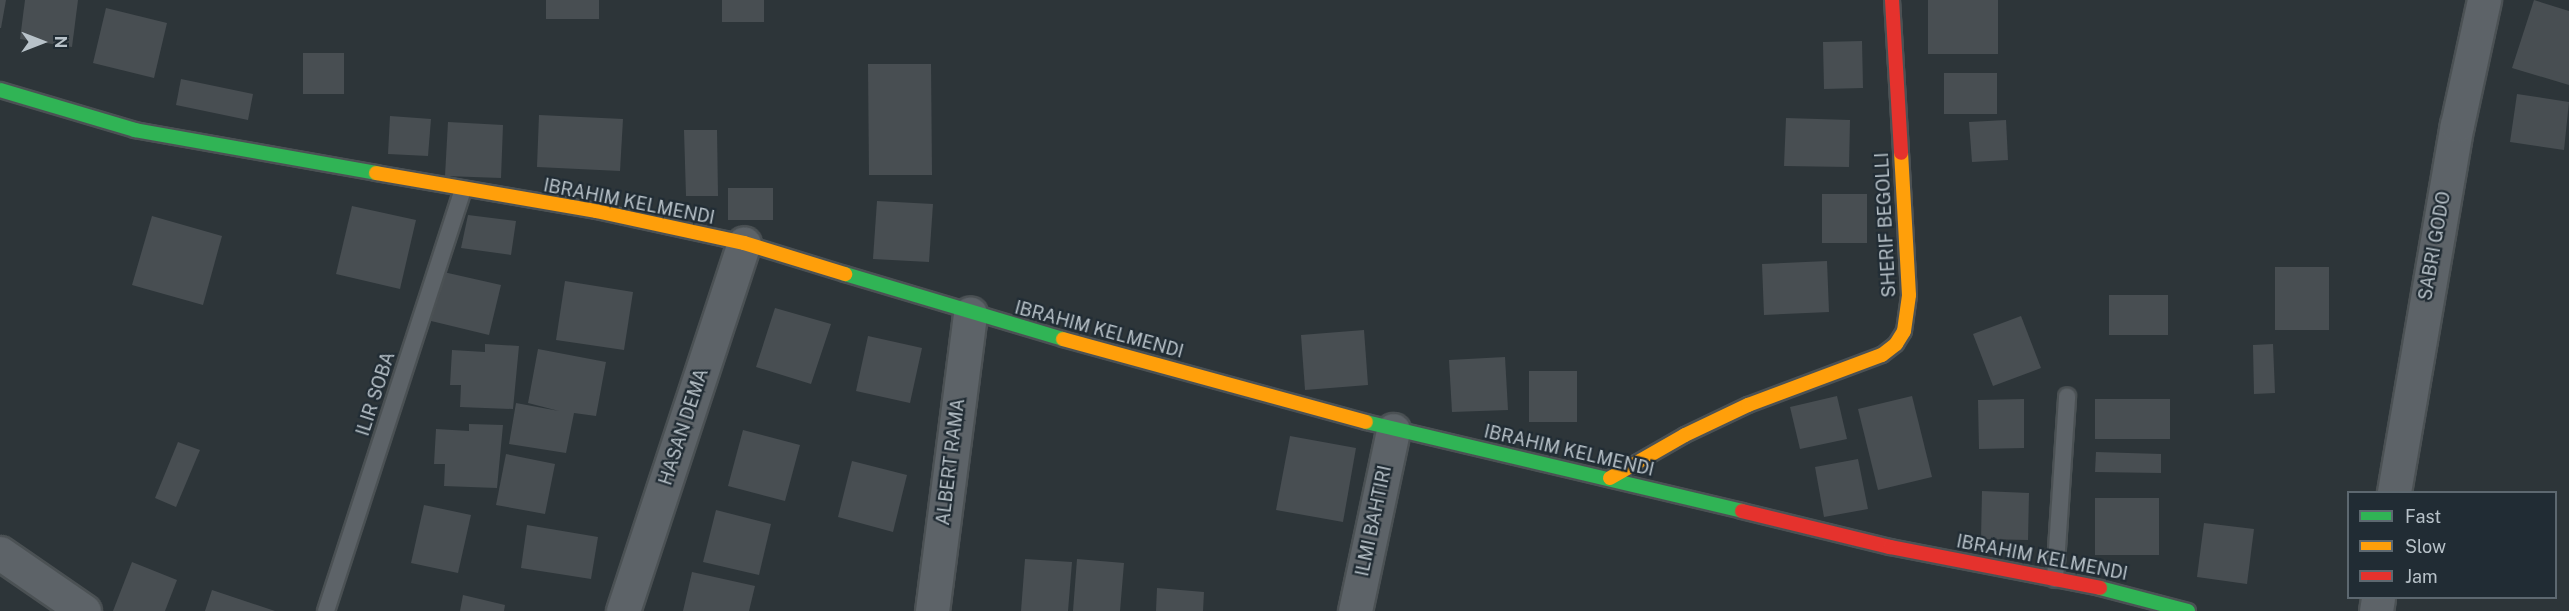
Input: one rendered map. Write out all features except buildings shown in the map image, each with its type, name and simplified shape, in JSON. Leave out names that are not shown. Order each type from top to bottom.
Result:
[{"type":"street","name":"SHERIF BEGOLLI","points":[[1610,478],[1684,435],[1748,405],[1882,355],[1896,344],[1904,331],[1909,296],[1892,0]]},
{"type":"street","name":"SABRI GODO","points":[[2394,491],[2435,246],[2484,0]]},
{"type":"street","name":"IBRAHIM KELMENDI","points":[[0,90],[94,119],[180,140],[267,152],[463,190],[596,211],[744,243],[969,313],[1393,430],[1610,478],[1890,547],[2123,592],[2188,611]]},
{"type":"street","name":"HASAN DEMA","points":[[623,611],[744,243]]},
{"type":"street","name":"ALBERT RAMA","points":[[932,611],[969,313]]},
{"type":"street","name":"ILMI BAHTIRI","points":[[1355,611],[1393,430]]},
{"type":"street","points":[[0,553],[60,597],[84,611]]},
{"type":"lane","name":"ILIR SOBA","points":[[326,611],[463,190]]},
{"type":"lane","points":[[2055,579],[2067,396]]},
{"type":"traffic: fast","points":[[0,90],[135,130],[376,173]]},
{"type":"traffic: fast","points":[[845,274],[1063,339]]},
{"type":"traffic: fast","points":[[1366,422],[1742,511]]},
{"type":"traffic: fast","points":[[2100,588],[2188,611]]},
{"type":"traffic: slow","points":[[1610,478],[1685,435],[1748,405],[1882,355],[1896,344],[1904,331],[1909,295],[1901,153]]},
{"type":"traffic: slow","points":[[376,173],[596,211],[744,243],[845,274]]},
{"type":"traffic: slow","points":[[1063,339],[1366,422]]},
{"type":"traffic: jam","points":[[1892,0],[1901,153]]},
{"type":"traffic: jam","points":[[1742,511],[1890,547],[2100,588]]}]
